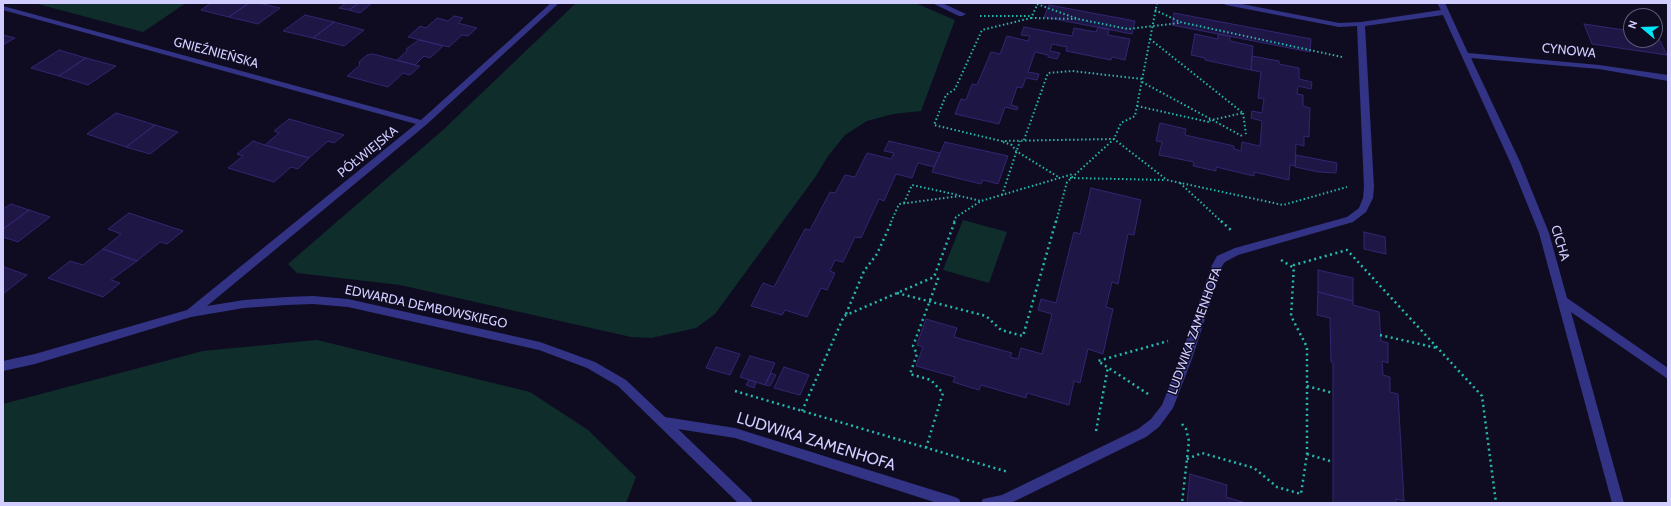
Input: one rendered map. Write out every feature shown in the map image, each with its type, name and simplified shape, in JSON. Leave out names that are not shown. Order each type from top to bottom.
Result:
[{"type":"street","name":"PÓŁWIEJSKA","points":[[191,313],[423,123],[555,3]]},
{"type":"street","points":[[936,3],[962,14]]},
{"type":"street","points":[[1226,3],[1317,22],[1340,25],[1361,24],[1444,8]]},
{"type":"street","name":"GNIEŹNIEŃSKA","points":[[3,8],[423,123]]},
{"type":"street","name":"CICHA","points":[[1444,8],[1536,211],[1552,258],[1618,503]]},
{"type":"street","name":"LUDWIKA ZAMENHOFA","points":[[987,503],[1004,501],[1142,433],[1155,423],[1167,408],[1217,265],[1222,259],[1228,255],[1250,248],[1350,220],[1363,210],[1368,198],[1369,187],[1361,24]]},
{"type":"street","name":"CYNOWA","points":[[1466,55],[1599,67],[1668,78]]},
{"type":"street","name":"EDWARDA DEMBOWSKIEGO","points":[[3,366],[35,359],[191,313],[244,304],[313,300],[348,303],[386,310],[540,346],[584,362],[622,383],[665,422],[747,503]]},
{"type":"street","points":[[1564,301],[1668,374]]},
{"type":"street","name":"LUDWIKA ZAMENHOFA","points":[[665,422],[735,433],[955,503]]},
{"type":"path","points":[[1031,17],[1037,3],[1078,19]]},
{"type":"path","points":[[897,293],[986,316],[1001,330],[1023,336],[1067,182],[1075,173],[1114,139],[1121,123],[1135,116],[1157,3]]},
{"type":"path","points":[[1155,10],[1180,22],[1348,58]]},
{"type":"path","points":[[962,14],[1078,19],[1128,29],[1180,22]]},
{"type":"path","points":[[1031,17],[982,30],[955,89],[946,95],[934,125],[1001,140],[1012,145],[1016,151],[1060,178]]},
{"type":"path","points":[[1150,39],[1243,113],[1246,134]]},
{"type":"path","points":[[1024,140],[1048,73],[1072,71],[1142,81],[1242,136]]},
{"type":"path","points":[[1137,106],[1219,124]]},
{"type":"path","points":[[1207,121],[1243,113]]},
{"type":"path","points":[[1001,140],[1114,139],[1167,180]]},
{"type":"path","points":[[1002,195],[1020,140]]},
{"type":"path","points":[[845,315],[934,277],[956,217],[981,201],[1075,173]]},
{"type":"path","points":[[1070,178],[1167,180],[1283,205],[1350,186]]},
{"type":"path","points":[[1179,182],[1250,248]]},
{"type":"path","points":[[904,204],[912,184],[981,201]]},
{"type":"path","points":[[802,411],[864,271],[877,254],[899,204],[960,196]]},
{"type":"path","points":[[1187,459],[1202,453],[1254,468],[1278,487],[1301,494],[1308,454],[1307,347],[1291,316],[1294,265],[1347,250],[1482,396],[1496,503]]},
{"type":"path","points":[[926,448],[943,393],[931,380],[910,374],[917,354],[913,346],[938,279],[934,277]]},
{"type":"path","points":[[1182,503],[1189,441],[1186,429],[1167,408],[1098,361],[1194,334]]},
{"type":"path","points":[[1380,335],[1438,348]]},
{"type":"path","points":[[1103,430],[1096,433],[1108,368]]},
{"type":"path","points":[[1307,386],[1333,392]]},
{"type":"path","points":[[735,390],[1010,472]]},
{"type":"path","points":[[1146,401],[1148,394]]},
{"type":"path","points":[[1308,454],[1333,462]]},
{"type":"green space","points":[[34,3],[186,3],[143,32]]},
{"type":"green space","points":[[576,3],[915,3],[955,20],[921,111],[893,114],[867,121],[845,135],[828,156],[816,176],[715,314],[696,328],[651,338],[631,337],[400,285],[297,273],[288,264],[443,130]]},
{"type":"green space","points":[[963,220],[1007,232],[989,283],[943,270]]},
{"type":"green space","points":[[317,340],[530,392],[588,430],[636,477],[626,503],[3,503],[3,404],[203,351]]},
{"type":"building","points":[[211,3],[249,3],[229,17],[201,10]]},
{"type":"building","points":[[249,3],[258,3],[280,8],[258,24],[229,17]]},
{"type":"building","points":[[346,3],[359,3],[349,10],[339,8]]},
{"type":"building","points":[[359,3],[372,3],[360,13],[349,10]]},
{"type":"building","points":[[1049,5],[1135,21],[1132,34],[1044,17]]},
{"type":"building","points":[[1174,13],[1311,39],[1310,52],[1172,25]]},
{"type":"building","points":[[305,15],[334,22],[313,38],[283,31]]},
{"type":"building","points":[[454,16],[463,18],[458,23],[477,28],[468,36],[462,35],[449,47],[408,37],[420,26],[426,28],[437,18],[448,21]]},
{"type":"building","points":[[334,22],[364,30],[344,46],[313,38]]},
{"type":"building","points":[[1584,24],[1623,30],[1623,48],[1663,47],[1667,55],[1592,44]]},
{"type":"building","points":[[1024,27],[1072,36],[1074,28],[1096,32],[1098,27],[1109,29],[1108,35],[1130,39],[1125,60],[1112,57],[1111,60],[1066,51],[1067,47],[1052,44],[1050,51],[1060,53],[1057,59],[1035,52],[1028,72],[1039,74],[1037,80],[1026,78],[1022,88],[1017,87],[1011,105],[1018,107],[1017,110],[1005,107],[999,124],[955,114],[961,99],[966,100],[972,84],[977,85],[991,52],[1000,54],[1007,36],[1028,41],[1030,36],[1021,35]]},
{"type":"building","points":[[1195,34],[1218,39],[1218,34],[1230,36],[1230,41],[1253,46],[1251,70],[1205,60],[1205,58],[1191,55]]},
{"type":"building","points":[[3,35],[15,38],[3,45]]},
{"type":"building","points":[[419,40],[443,46],[430,58],[424,56],[415,65],[397,60],[407,51],[406,49]]},
{"type":"building","points":[[59,50],[86,58],[59,76],[31,68]]},
{"type":"building","points":[[373,54],[420,66],[410,75],[403,73],[388,87],[347,76],[360,65],[359,62],[367,55]]},
{"type":"building","points":[[1252,56],[1279,61],[1279,64],[1299,68],[1299,79],[1312,82],[1311,89],[1298,86],[1297,94],[1303,95],[1303,106],[1310,108],[1309,137],[1304,136],[1304,146],[1296,144],[1295,166],[1290,165],[1289,180],[1254,172],[1254,176],[1216,167],[1216,171],[1193,166],[1194,162],[1159,155],[1162,142],[1156,141],[1160,123],[1186,129],[1185,135],[1234,146],[1234,149],[1241,151],[1242,142],[1260,146],[1262,121],[1251,118],[1252,111],[1262,113],[1264,99],[1258,98],[1261,72],[1251,70]]},
{"type":"building","points":[[86,58],[116,66],[88,85],[59,76]]},
{"type":"building","points":[[116,113],[155,125],[126,147],[87,134]]},
{"type":"building","points":[[289,119],[344,135],[334,143],[328,141],[309,158],[265,145],[279,133],[274,131]]},
{"type":"building","points":[[155,125],[178,132],[150,154],[126,147]]},
{"type":"building","points":[[253,141],[309,158],[298,169],[291,167],[274,182],[228,168],[243,156],[237,154]]},
{"type":"building","points":[[889,141],[940,153],[934,167],[918,163],[912,178],[896,174],[884,201],[879,199],[861,238],[855,237],[843,262],[835,260],[830,271],[835,273],[827,290],[821,288],[807,317],[785,310],[782,315],[751,306],[763,283],[774,287],[805,229],[810,230],[830,192],[835,193],[845,175],[855,177],[867,153],[891,159],[894,153],[884,151]]},
{"type":"building","points":[[945,142],[1008,156],[998,184],[983,180],[981,184],[932,172]]},
{"type":"building","points":[[1296,155],[1337,163],[1336,173],[1319,172],[1295,167]]},
{"type":"building","points":[[1091,188],[1141,200],[1134,235],[1128,234],[1118,284],[1112,282],[1106,307],[1113,309],[1103,354],[1088,349],[1080,383],[1074,381],[1069,405],[1027,393],[1026,398],[981,385],[979,390],[953,382],[955,377],[916,366],[923,347],[917,345],[926,319],[957,328],[954,337],[1012,353],[1010,357],[1018,359],[1021,348],[1042,354],[1052,314],[1038,310],[1041,299],[1056,303],[1074,232],[1080,234]]},
{"type":"building","points":[[11,204],[29,210],[3,229],[3,209]]},
{"type":"building","points":[[29,210],[50,217],[18,242],[3,237],[3,229]]},
{"type":"building","points":[[129,213],[183,231],[167,244],[160,242],[137,261],[103,249],[121,234],[108,229]]},
{"type":"building","points":[[1364,232],[1385,237],[1386,254],[1364,249]]},
{"type":"building","points":[[103,249],[137,261],[111,280],[120,283],[103,297],[48,278],[70,261],[83,265]]},
{"type":"building","points":[[4,267],[27,275],[3,294],[3,268]]},
{"type":"building","points":[[1318,270],[1353,278],[1353,301],[1318,292]]},
{"type":"building","points":[[1318,292],[1353,301],[1353,305],[1379,312],[1381,341],[1388,343],[1388,363],[1382,361],[1383,375],[1390,377],[1390,392],[1398,394],[1404,501],[1396,499],[1396,503],[1333,503],[1333,363],[1331,362],[1330,318],[1317,315]]},
{"type":"building","points":[[716,347],[740,354],[730,375],[706,368]]},
{"type":"building","points":[[750,356],[775,363],[765,385],[740,377]]},
{"type":"building","points":[[784,367],[809,375],[800,395],[774,388]]},
{"type":"building","points":[[771,373],[776,375],[770,386],[765,385]]},
{"type":"building","points":[[749,380],[756,382],[754,388],[746,385]]},
{"type":"building","points":[[1190,474],[1227,485],[1226,497],[1246,503],[1187,503]]}]
